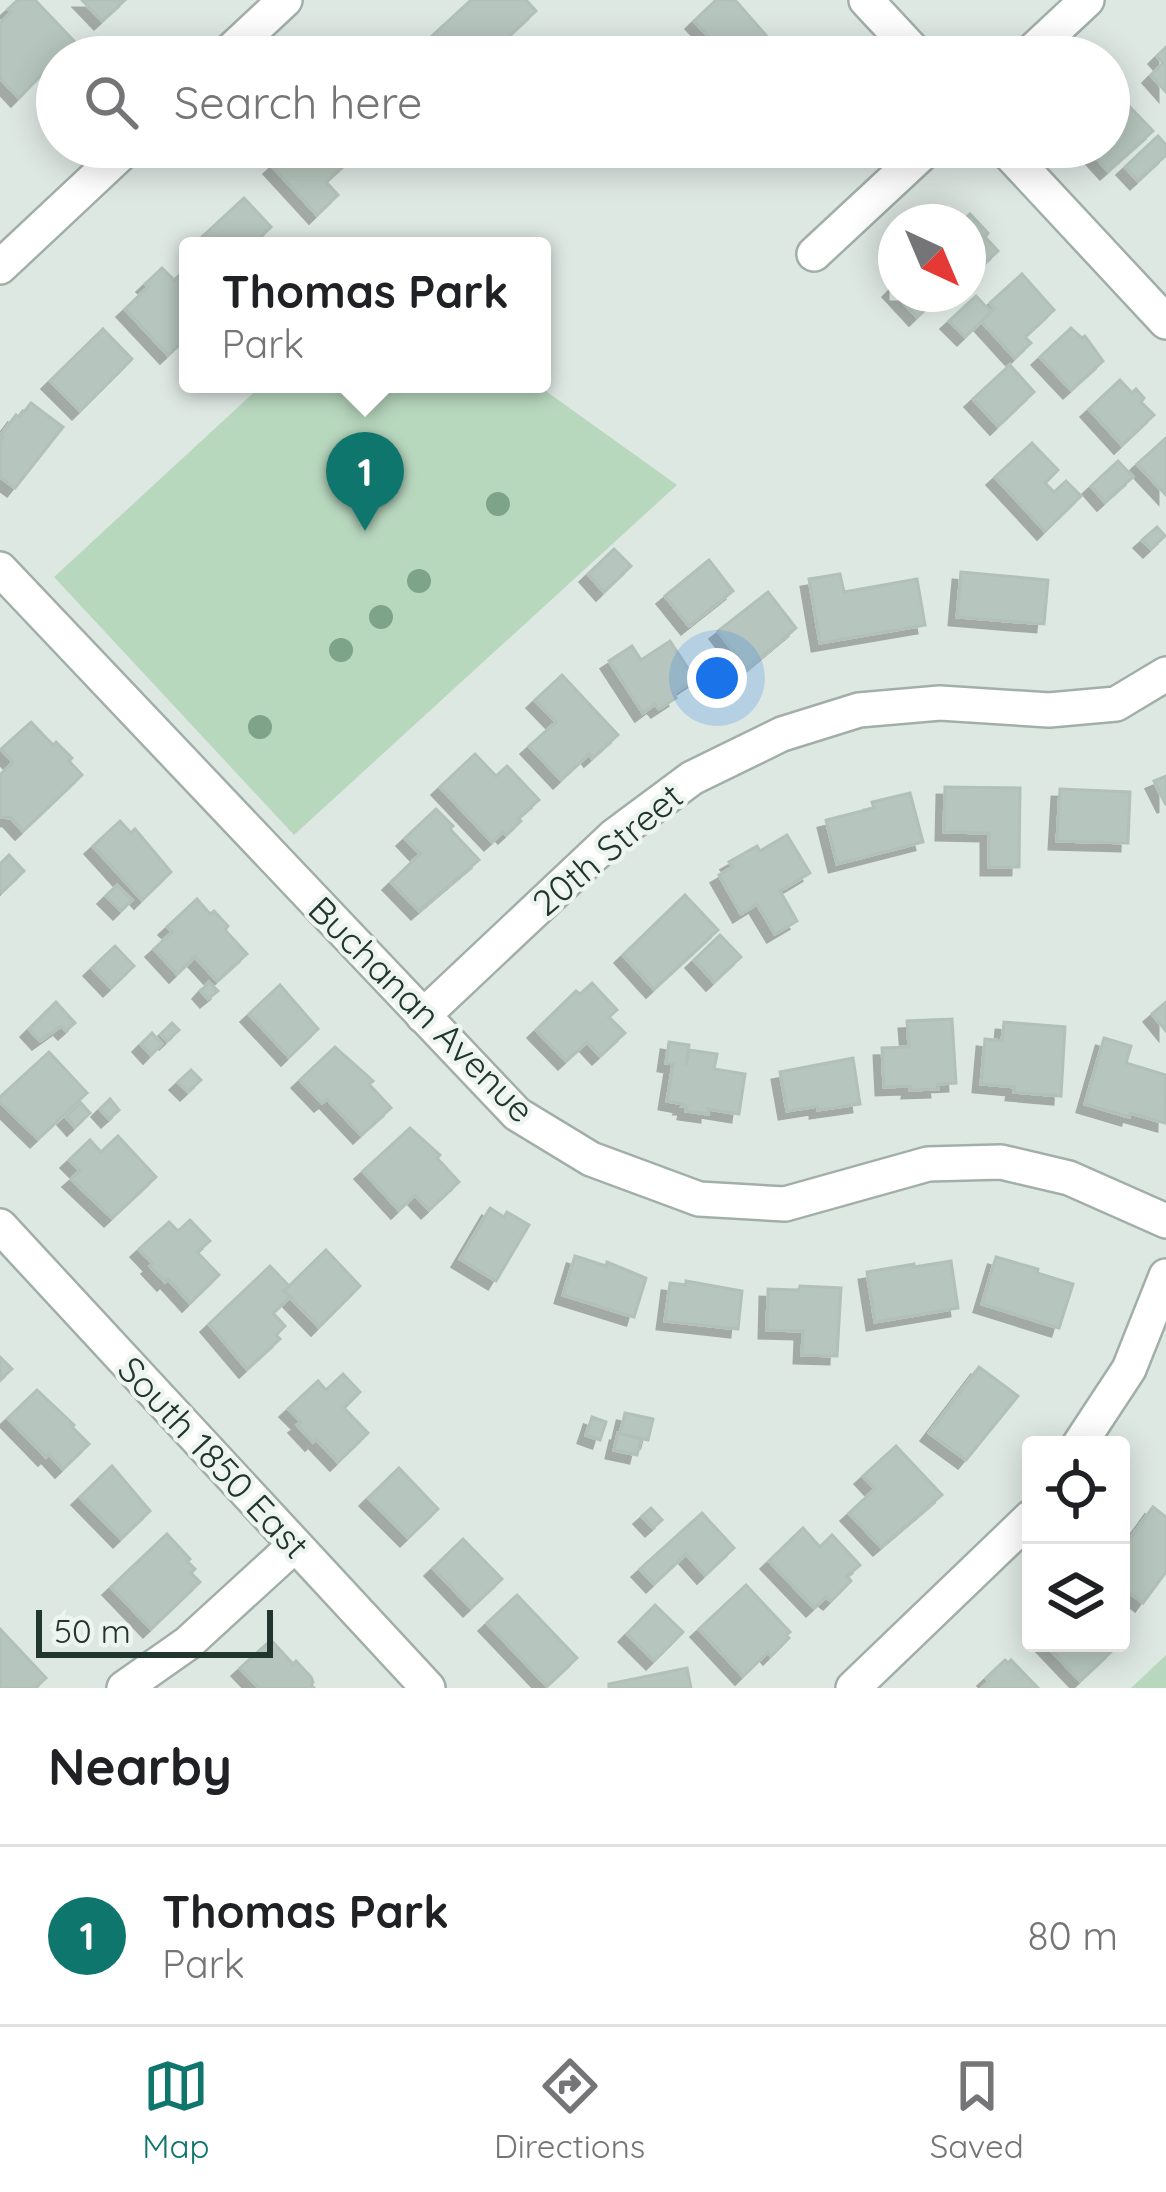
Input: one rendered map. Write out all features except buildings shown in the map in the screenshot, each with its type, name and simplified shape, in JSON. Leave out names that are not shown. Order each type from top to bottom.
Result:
[{"type":"street","points":[[246,36],[285,0]]},
{"type":"street","points":[[866,0],[899,36]]},
{"type":"street","points":[[1048,36],[1087,0]]},
{"type":"street","points":[[0,267],[106,168]]},
{"type":"street","points":[[814,254],[906,168]]},
{"type":"street","points":[[1023,168],[1166,322]]},
{"type":"street","name":"Buchanan Avenue","points":[[0,569],[517,1114],[591,1159],[699,1198],[785,1204],[928,1164],[1001,1162],[1069,1178],[1166,1221]]},
{"type":"street","name":"20th Street","points":[[423,1016],[614,836],[692,778],[782,734],[859,710],[940,703],[1049,710],[1116,704],[1166,674]]},
{"type":"street","name":"South 1850 East","points":[[0,1226],[428,1688]]},
{"type":"street","points":[[1085,1436],[1129,1369],[1166,1276]]},
{"type":"street","points":[[853,1688],[1022,1526]]},
{"type":"street","points":[[124,1688],[188,1643],[295,1545]]},
{"type":"green space","points":[[253,393],[549,393],[677,485],[294,835],[54,577]]},
{"type":"green space","points":[[1166,1655],[1166,1688],[1131,1688]]},
{"type":"place","name":"Thomas Park","points":[[365,531]]}]
